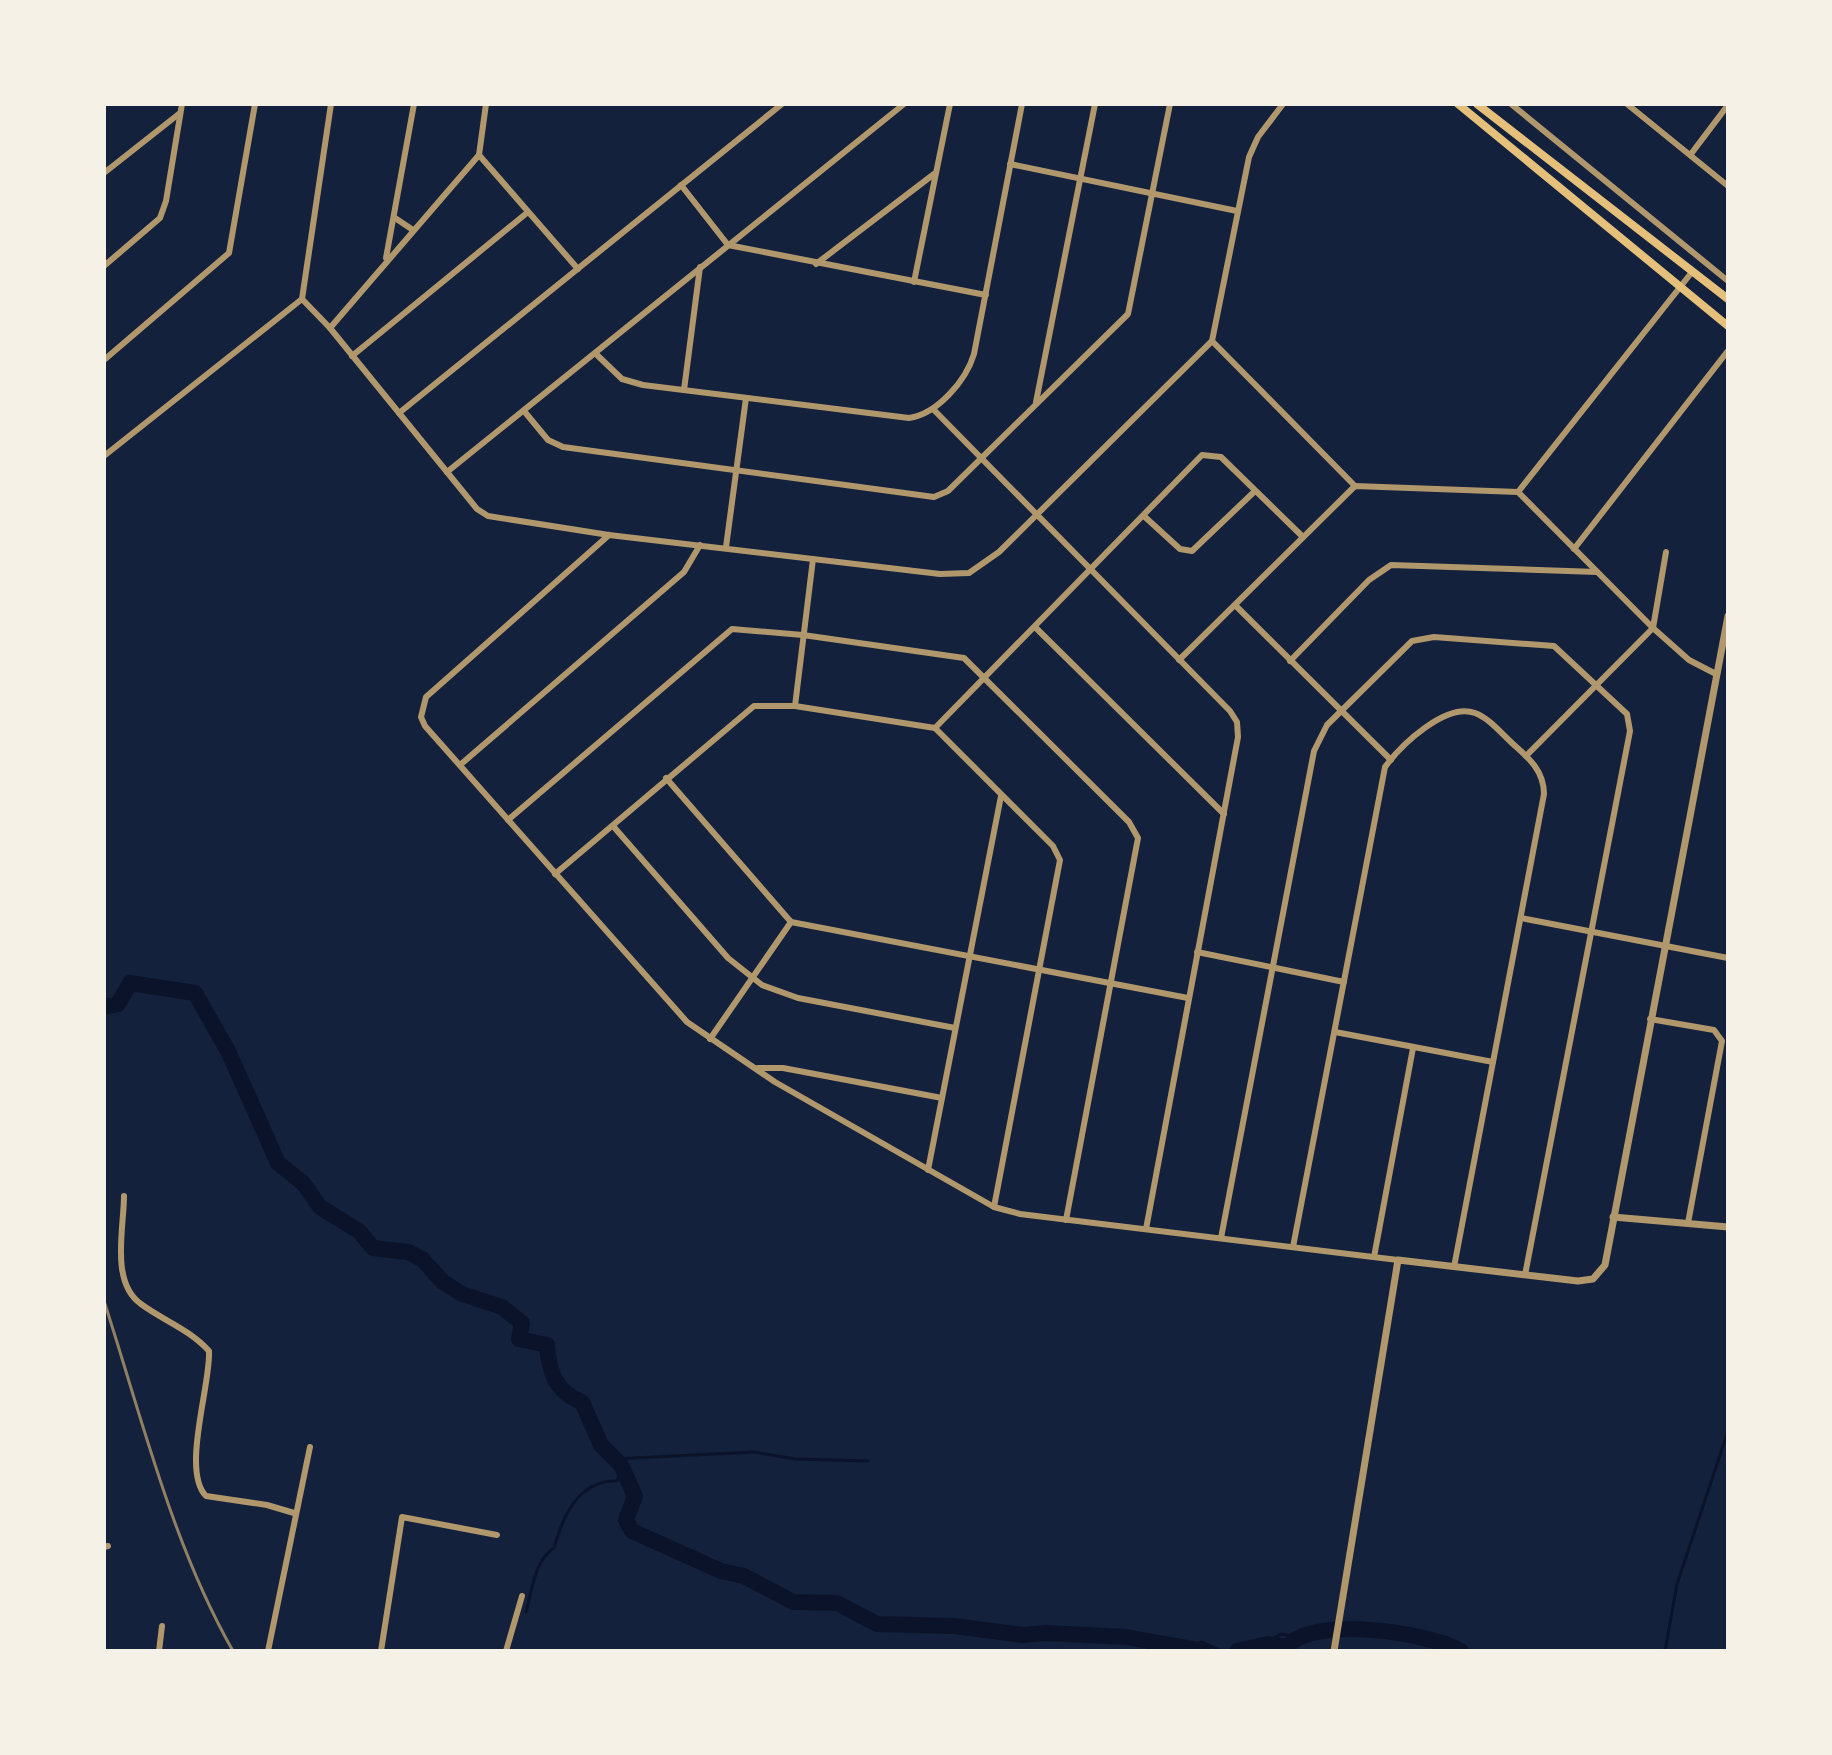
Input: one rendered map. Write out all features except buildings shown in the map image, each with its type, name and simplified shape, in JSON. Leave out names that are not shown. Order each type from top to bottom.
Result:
[{"type":"main road","points":[[1458,104],[1728,326]]},
{"type":"main road","points":[[1477,104],[1728,299]]},
{"type":"street","points":[[104,360],[229,253],[255,104]]},
{"type":"street","points":[[104,456],[302,299],[331,104]]},
{"type":"street","points":[[386,261],[414,104]]},
{"type":"street","points":[[330,328],[479,155],[486,104]]},
{"type":"street","points":[[399,413],[782,104]]},
{"type":"street","points":[[447,472],[904,104]]},
{"type":"street","points":[[914,282],[950,104]]},
{"type":"street","points":[[596,354],[622,379],[684,390],[909,418],[933,409],[970,365],[1022,104]]},
{"type":"street","points":[[1036,402],[1095,104]]},
{"type":"street","points":[[524,411],[548,440],[563,447],[737,468],[934,497],[948,491],[1128,314],[1170,104]]},
{"type":"street","points":[[302,299],[330,328],[477,509],[488,516],[609,535],[940,574],[969,573],[989,561],[1212,341],[1237,211],[1253,147],[1283,104]]},
{"type":"street","points":[[1511,104],[1728,281]]},
{"type":"street","points":[[1627,104],[1728,186]]},
{"type":"street","points":[[1691,154],[1728,105]]},
{"type":"street","points":[[104,173],[182,108]]},
{"type":"street","points":[[104,266],[160,218],[166,201],[182,108]]},
{"type":"street","points":[[479,155],[578,269]]},
{"type":"street","points":[[1010,164],[1237,211]]},
{"type":"street","points":[[816,264],[935,174]]},
{"type":"street","points":[[681,185],[728,245],[986,295]]},
{"type":"street","points":[[352,356],[528,212]]},
{"type":"street","points":[[395,218],[413,230]]},
{"type":"street","points":[[684,390],[700,267]]},
{"type":"street","points":[[1518,492],[1692,272]]},
{"type":"street","points":[[1212,341],[1355,486],[1518,492],[1653,628],[1689,660],[1716,674]]},
{"type":"street","points":[[1574,549],[1727,352]]},
{"type":"street","points":[[726,547],[746,398]]},
{"type":"street","points":[[933,409],[1237,722],[1238,737],[1146,1229]]},
{"type":"street","points":[[935,728],[1145,517],[1202,455],[1221,457],[1303,537]]},
{"type":"street","points":[[1179,660],[1355,486]]},
{"type":"street","points":[[1145,517],[1180,549],[1192,551],[1255,491]]},
{"type":"street","points":[[609,535],[426,697],[422,710],[425,726],[666,1000],[710,1039],[775,1082],[994,1207],[1066,1220],[1578,1281],[1596,1276],[1605,1265],[1728,616]]},
{"type":"street","points":[[460,765],[684,572],[700,545]]},
{"type":"street","points":[[1526,756],[1653,628],[1666,552]]},
{"type":"street","points":[[795,706],[813,559]]},
{"type":"street","points":[[1290,661],[1369,580],[1391,565],[1597,572]]},
{"type":"street","points":[[1235,605],[1391,760]]},
{"type":"street","points":[[1035,627],[1224,814]]},
{"type":"street","points":[[508,820],[726,631],[742,628],[964,658],[1135,830],[1136,854],[1066,1220]]},
{"type":"street","points":[[1221,1238],[1317,742],[1341,710],[1412,641],[1425,637],[1550,644],[1564,653],[1627,714],[1630,731],[1525,1275]]},
{"type":"street","points":[[555,874],[745,710],[760,705],[795,706],[919,723],[935,728],[1053,846],[1060,860],[994,1207]]},
{"type":"street","points":[[1293,1247],[1385,767],[1440,716],[1463,710],[1484,718],[1526,756],[1543,777],[1544,794],[1454,1267]]},
{"type":"street","points":[[666,778],[791,922],[1188,998]]},
{"type":"street","points":[[928,1170],[1001,796]]},
{"type":"street","points":[[613,826],[728,958],[771,990],[955,1028]]},
{"type":"street","points":[[1521,918],[1728,958]]},
{"type":"street","points":[[710,1039],[791,922]]},
{"type":"street","points":[[1197,952],[1344,982]]},
{"type":"street","points":[[1650,1019],[1714,1030],[1722,1041],[1688,1223]]},
{"type":"street","points":[[1335,1032],[1493,1062]]},
{"type":"street","points":[[1374,1257],[1413,1048]]},
{"type":"street","points":[[758,1068],[783,1068],[942,1098]]},
{"type":"street","points":[[124,1196],[122,1270],[133,1295],[139,1303],[181,1326],[209,1351],[197,1464],[200,1489],[206,1496],[276,1506],[294,1513]]},
{"type":"street","points":[[1613,1217],[1728,1227]]},
{"type":"street","points":[[1334,1651],[1398,1260]]},
{"type":"street","points":[[268,1651],[310,1447]]},
{"type":"street","points":[[381,1651],[402,1517],[497,1535]]},
{"type":"street","points":[[506,1651],[522,1596]]},
{"type":"street","points":[[159,1651],[162,1626]]},
{"type":"waterway","points":[[104,1007],[118,1004],[130,983],[195,993],[228,1051],[278,1163],[303,1183],[320,1207],[360,1232],[373,1248],[408,1252],[422,1259],[443,1282],[462,1294],[502,1307],[522,1323],[519,1339],[547,1345],[555,1380],[565,1393],[582,1402],[601,1445],[621,1465],[635,1496],[626,1520],[632,1531],[721,1571],[744,1576],[793,1602],[837,1603],[877,1624],[954,1626],[1023,1635],[1046,1633],[1126,1637],[1204,1651]]},
{"type":"waterway","points":[[1665,1651],[1677,1584],[1728,1431]]},
{"type":"waterway","points":[[613,1459],[754,1452],[795,1459],[868,1461]]},
{"type":"waterway","points":[[526,1612],[538,1568],[554,1548],[568,1512],[592,1486],[617,1481],[622,1467]]},
{"type":"waterway","points":[[1237,1651],[1267,1644],[1287,1647],[1301,1637],[1320,1631],[1345,1629],[1398,1633],[1461,1651]]},
{"type":"waterway","points":[[1262,1645],[1281,1634],[1297,1637]]},
{"type":"waterway","points":[[1189,1647],[1202,1642],[1222,1651]]},
{"type":"railway","points":[[104,1301],[175,1524],[192,1568],[233,1651]]}]
